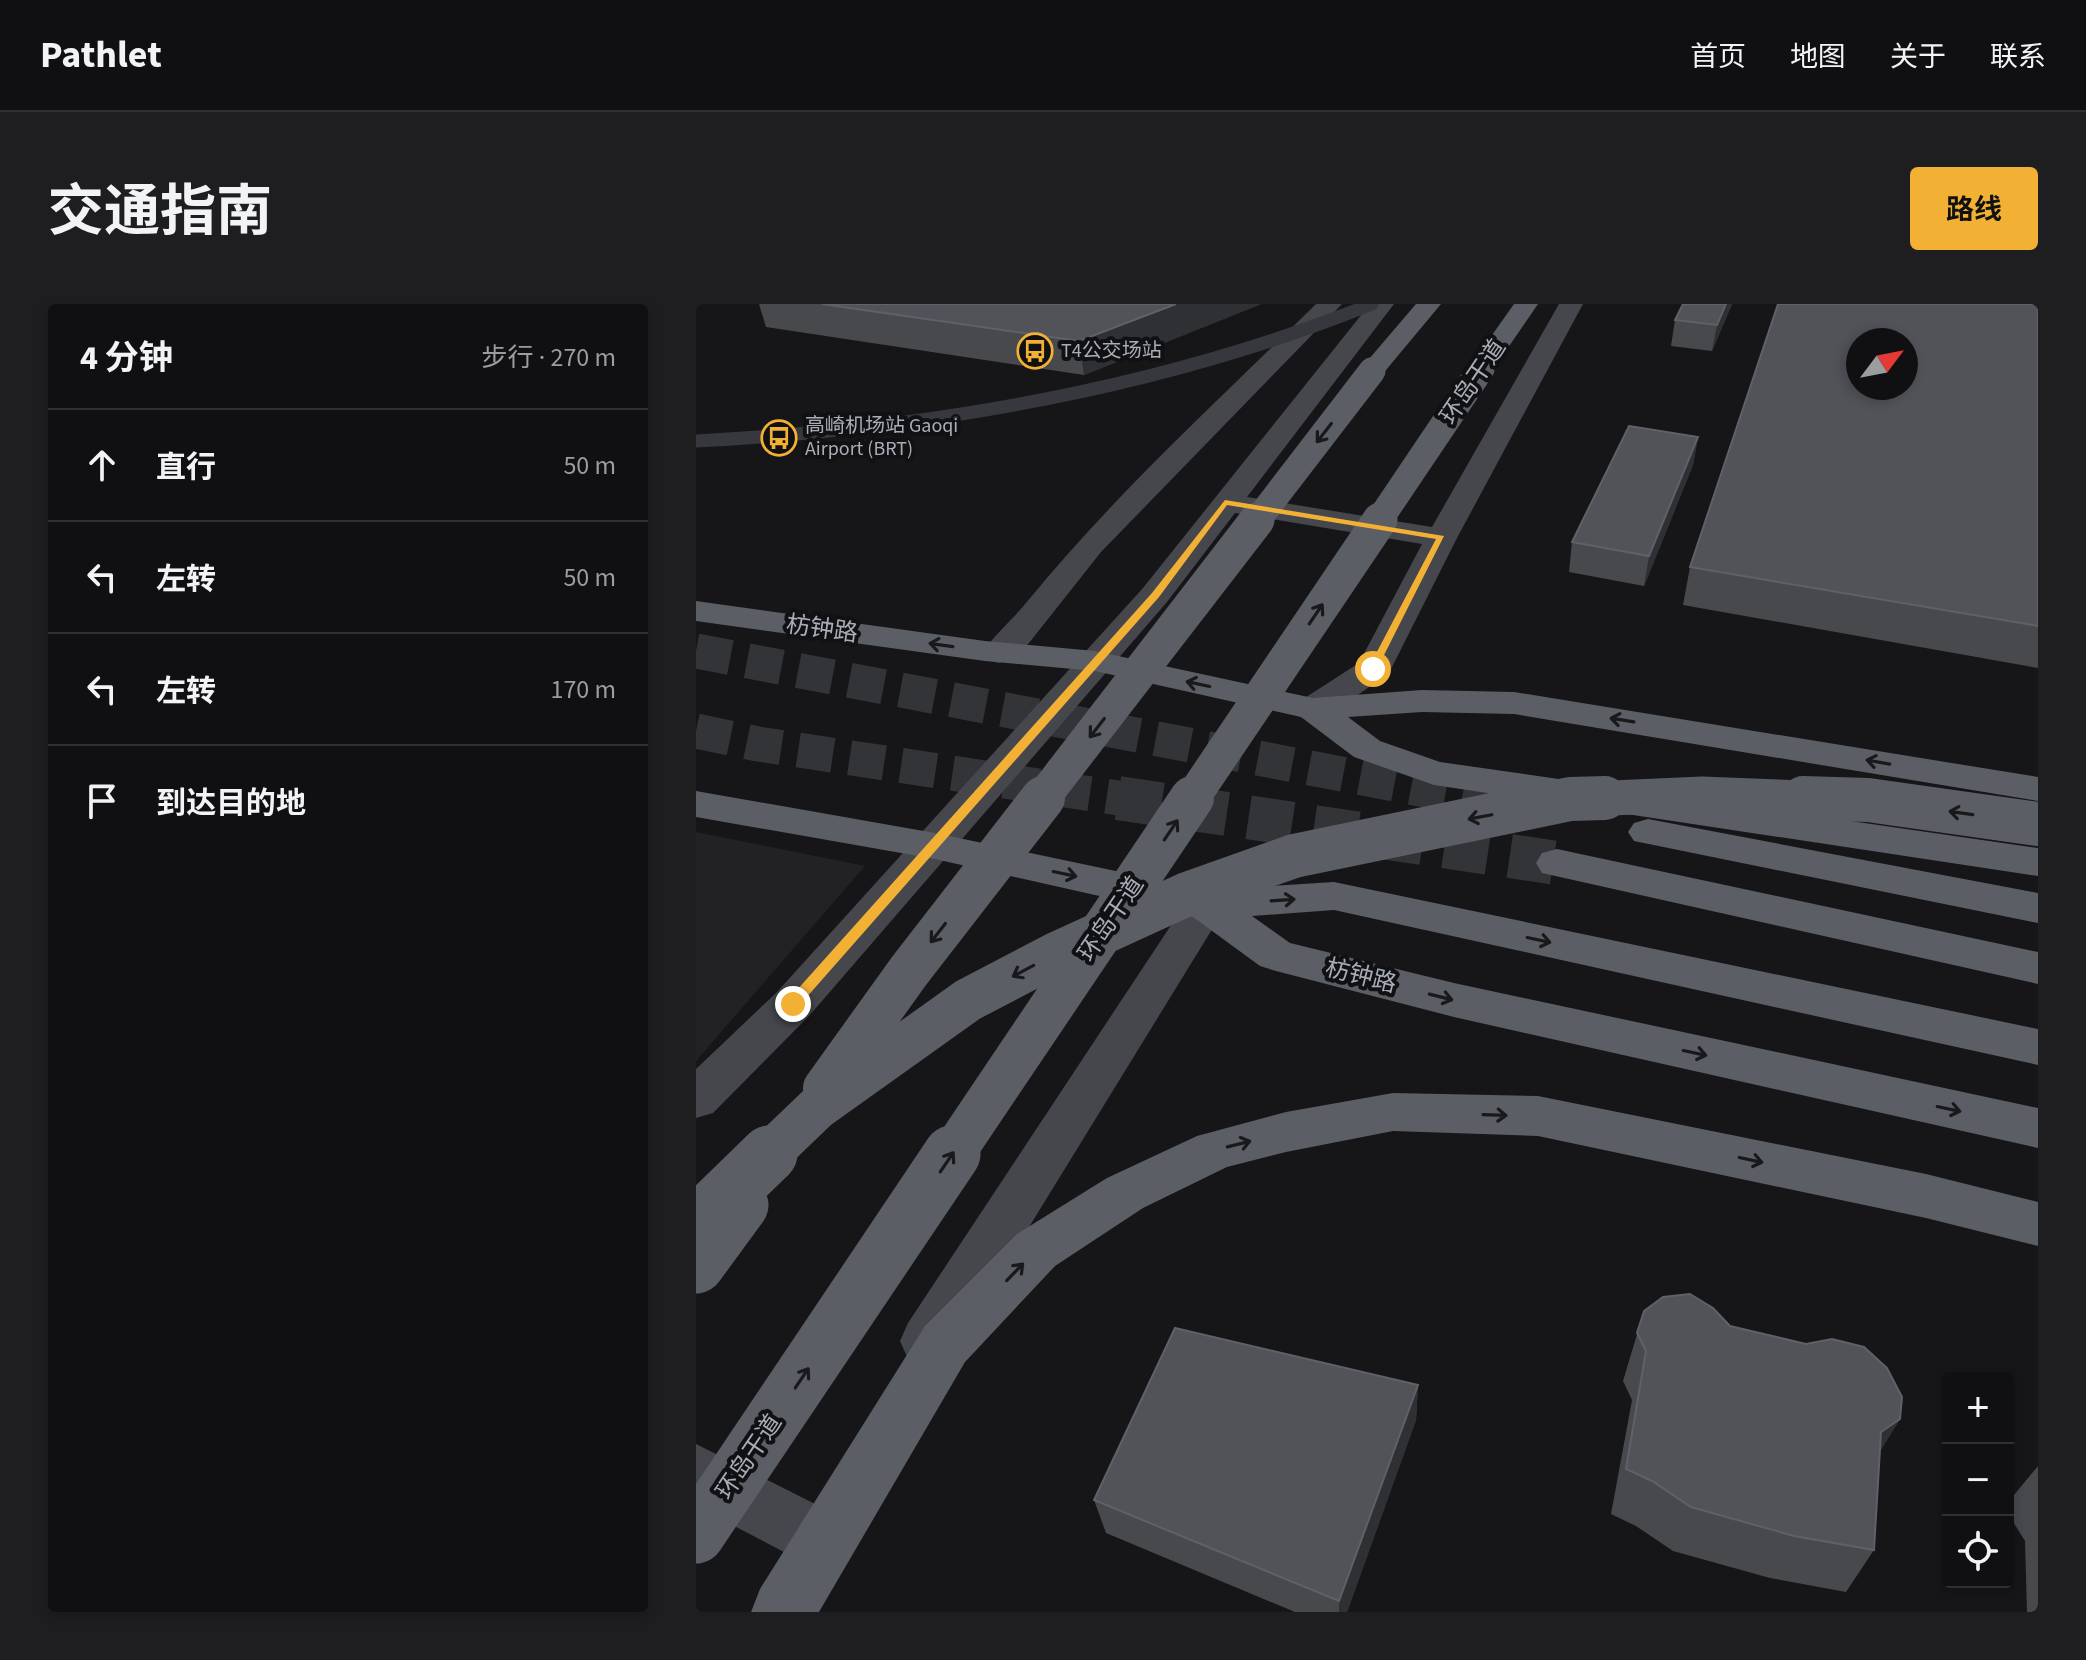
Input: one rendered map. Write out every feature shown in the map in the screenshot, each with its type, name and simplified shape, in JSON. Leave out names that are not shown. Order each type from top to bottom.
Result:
[{"type":"highway","points":[[696,1265],[909,971],[1372,371],[1429,304]]},
{"type":"highway","name":"环岛干道","points":[[696,1535],[1526,304]]},
{"type":"highway","name":"枋钟路","points":[[696,611],[999,653],[1095,661],[1313,709],[1422,701],[1514,703],[2038,789]]},
{"type":"highway","points":[[1313,709],[1367,749],[1434,773],[2038,862]]},
{"type":"highway","points":[[696,1225],[818,1107],[968,1000],[1056,954],[1187,894],[1294,856],[1570,799],[1702,794],[1868,800],[2038,824]]},
{"type":"highway","name":"枋钟路","points":[[696,804],[935,846],[1206,905],[1276,955],[1454,1000],[2038,1128]]},
{"type":"highway","points":[[1577,818],[2038,908]]},
{"type":"highway","points":[[1557,863],[2038,968]]},
{"type":"highway","points":[[1206,905],[1334,896],[2038,1047]]},
{"type":"highway","points":[[783,1612],[945,1344],[1036,1250],[1125,1193],[1215,1150],[1286,1132],[1393,1112],[1538,1116],[1926,1196],[2038,1224]]},
{"type":"main road","points":[[999,653],[1017,636],[1090,545],[1330,304]]},
{"type":"main road","points":[[1313,709],[1373,669],[1441,538],[1571,304]]},
{"type":"main road","points":[[696,1099],[793,1004],[1155,595],[1378,305]]},
{"type":"main road","points":[[1225,502],[1441,538]]},
{"type":"main road","points":[[753,1612],[1206,905]]},
{"type":"main road","points":[[696,1473],[805,1532]]},
{"type":"lane","points":[[696,441],[779,438],[921,420],[1098,390],[1230,354],[1378,305]]},
{"type":"shaded area","points":[[696,832],[865,866],[696,1061]]},
{"type":"building","points":[[822,304],[1176,304],[1079,341]]},
{"type":"building","points":[[1683,304],[1726,304],[1717,325],[1675,320]]},
{"type":"building","points":[[1778,304],[2038,304],[2038,626],[1690,567]]},
{"type":"building","points":[[1629,426],[1698,437],[1649,556],[1572,542]]},
{"type":"building","points":[[1690,1294],[1713,1308],[1730,1326],[1806,1344],[1832,1339],[1864,1347],[1887,1368],[1902,1397],[1900,1419],[1881,1432],[1874,1550],[1794,1536],[1691,1507],[1652,1481],[1626,1469],[1646,1351],[1637,1333],[1644,1311],[1663,1297]]},
{"type":"building","points":[[1175,1328],[1418,1385],[1339,1601],[1094,1500]]},
{"type":"tunnel","points":[[696,651],[1478,800]]},
{"type":"tunnel","points":[[696,731],[758,744],[1132,800]]},
{"type":"tunnel","points":[[1118,798],[1557,863]]},
{"type":"tunnel","points":[[1467,798],[1527,809]]},
{"type":"place","name":"T4公交场站","points":[[1035,351]]},
{"type":"place","name":"高崎机场站 Gaoqi Airport (BRT)","points":[[779,438]]},
{"type":"route","points":[[793,1004],[1155,595],[1225,502],[1441,538],[1373,669]]}]
